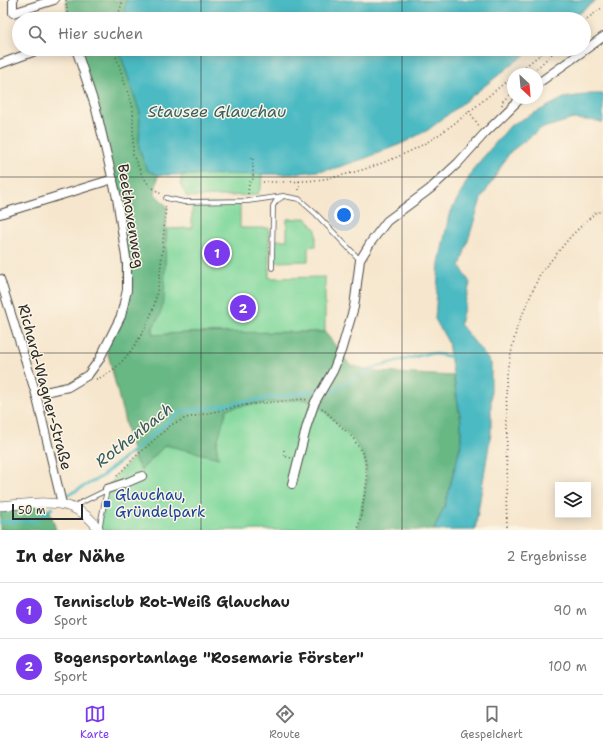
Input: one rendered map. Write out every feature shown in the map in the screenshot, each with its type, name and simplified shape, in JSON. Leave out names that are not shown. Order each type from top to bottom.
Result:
[{"type":"street","points":[[13,0],[13,12]]},
{"type":"street","points":[[16,12],[54,0]]},
{"type":"street","points":[[591,46],[603,37]]},
{"type":"street","points":[[0,64],[22,56]]},
{"type":"street","name":"Beethovenweg","points":[[36,394],[68,387],[88,375],[99,360],[121,316],[127,290],[127,264],[117,198],[96,109],[78,56]]},
{"type":"street","points":[[543,80],[576,56]]},
{"type":"street","points":[[292,484],[307,425],[315,402],[333,371],[341,351],[354,306],[360,260],[371,242],[387,221],[430,189],[458,163],[484,134],[515,104]]},
{"type":"street","points":[[0,214],[113,179]]},
{"type":"street","name":"Richard-Wagner-Straße","points":[[0,279],[36,394],[62,504]]},
{"type":"street","points":[[107,489],[142,476]]},
{"type":"street","points":[[0,506],[34,503],[62,504],[86,514],[99,530]]},
{"type":"lane","points":[[166,198],[184,202],[248,200],[283,196],[299,199],[316,214],[360,260]]},
{"type":"lane","points":[[272,268],[274,206],[276,201],[283,196]]},
{"type":"lane","points":[[72,507],[107,489]]},
{"type":"lane","points":[[99,530],[107,489]]},
{"type":"path","points":[[66,0],[67,12]]},
{"type":"path","points":[[119,12],[123,0]]},
{"type":"path","points":[[591,16],[603,7]]},
{"type":"path","points":[[95,380],[102,378],[123,362],[140,336],[155,303],[160,268],[166,198],[149,185],[142,175],[133,155],[133,108],[116,56]]},
{"type":"path","points":[[524,68],[539,56]]},
{"type":"path","points":[[537,68],[550,56]]},
{"type":"path","points":[[263,182],[299,181],[338,177],[367,168],[406,152],[433,138],[507,81]]},
{"type":"path","points":[[469,111],[484,134]]},
{"type":"path","points":[[248,200],[249,183],[253,179],[253,158]]},
{"type":"path","points":[[299,181],[299,199]]},
{"type":"path","points":[[507,530],[506,374],[517,327],[540,274],[571,236],[596,213],[603,211]]},
{"type":"path","points":[[107,489],[119,472],[134,458],[171,425],[186,418],[245,405],[303,399],[315,402],[353,438],[365,458],[367,481],[358,530]]},
{"type":"path","points":[[284,450],[284,456]]},
{"type":"green space","points":[[66,0],[127,0],[124,12],[67,12]]},
{"type":"green space","points":[[78,56],[121,56],[140,112],[139,149],[147,170],[158,175],[155,194],[167,206],[164,301],[160,315],[153,327],[153,335],[183,333],[325,332],[350,365],[377,372],[453,376],[461,421],[461,444],[445,505],[434,530],[358,530],[367,481],[365,458],[353,438],[315,402],[303,399],[245,405],[227,409],[216,446],[219,458],[165,445],[141,470],[134,458],[106,346],[127,290],[117,198]]},
{"type":"green space","points":[[262,174],[261,187],[257,195],[187,197],[181,185],[181,175]]},
{"type":"green space","points":[[192,204],[240,204],[240,228],[269,228],[269,278],[325,277],[325,332],[183,333],[153,335],[153,327],[160,315],[167,229],[192,228]]},
{"type":"green space","points":[[306,218],[316,230],[316,246],[308,247],[308,261],[274,262],[274,240],[287,240],[287,219]]},
{"type":"green space","points":[[303,399],[315,402],[353,438],[365,458],[367,481],[358,530],[99,530],[107,489],[119,472],[134,458],[141,470],[165,445],[217,452],[218,436],[227,409],[245,405]]},
{"type":"green space","points":[[37,504],[50,511],[56,530],[0,530],[0,506]]},
{"type":"water","points":[[127,0],[596,0],[580,12],[124,12]]},
{"type":"water","name":"Stausee Glauchau","points":[[121,56],[523,56],[428,130],[403,143],[333,169],[292,174],[158,175],[147,170],[139,149],[140,112]]},
{"type":"water","points":[[591,94],[603,94],[603,123],[598,121],[573,119],[540,129],[510,152],[481,199],[460,266],[470,283],[460,324],[491,363],[491,433],[475,530],[434,530],[445,505],[461,444],[461,421],[448,342],[435,319],[439,263],[449,215],[474,168],[511,125],[564,98]]},
{"type":"waterway","name":"Rothenbach","points":[[331,392],[376,367],[429,353],[454,357]]},
{"type":"waterway","name":"Rothenbach","points":[[68,495],[101,477],[180,412],[314,391]]},
{"type":"waterway","name":"Rothenbach","points":[[0,522],[35,521],[52,508]]},
{"type":"place","name":"Tennisclub Rot-Weiß Glauchau","points":[[217,253]]},
{"type":"place","name":"Bogensportanlage \"Rosemarie Förster\"","points":[[243,308]]},
{"type":"place","name":"Glauchau, Gründelpark","points":[[107,504]]}]
